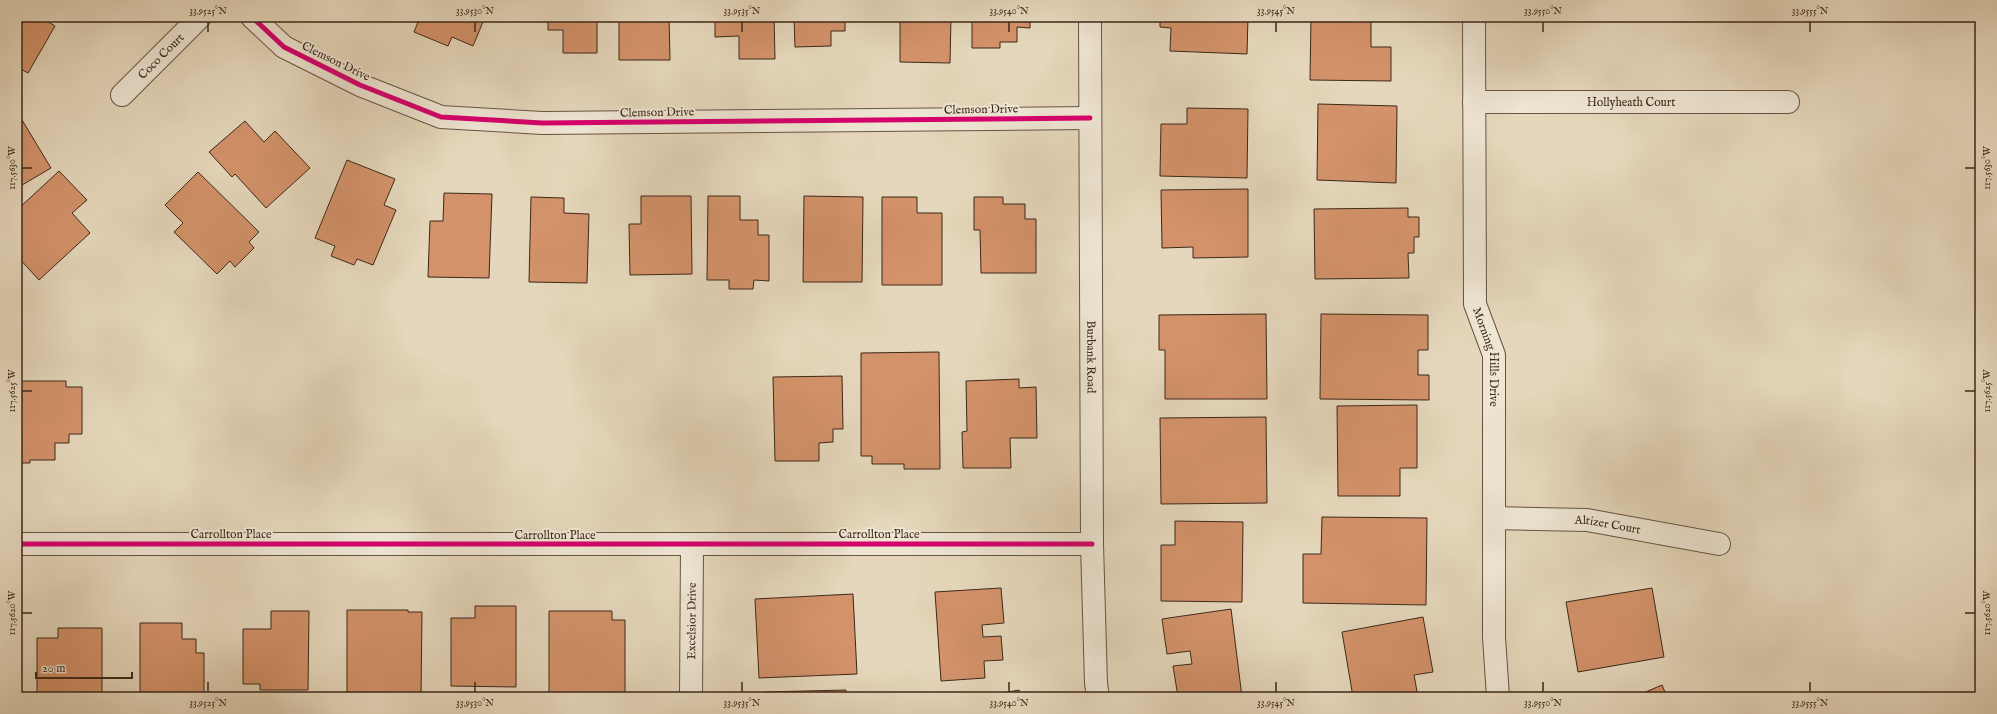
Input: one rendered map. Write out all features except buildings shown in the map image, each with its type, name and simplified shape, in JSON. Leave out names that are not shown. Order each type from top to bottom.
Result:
[{"type":"street","name":"Coco Court","points":[[122,95],[200,17]]},
{"type":"street","name":"Clemson Drive","points":[[252,17],[284,47],[360,85],[441,117],[542,123],[1090,118]]},
{"type":"street","name":"Burbank Road","points":[[1090,17],[1092,544],[1096,683],[1098,697]]},
{"type":"street","name":"Morning Hills Drive","points":[[1474,17],[1475,304],[1494,355],[1494,637],[1498,697]]},
{"type":"street","name":"Hollyheath Court","points":[[1474,102],[1788,102]]},
{"type":"street","name":"Altizer Court","points":[[1494,518],[1587,520],[1719,544]]},
{"type":"street","name":"Carrollton Place","points":[[17,544],[1092,544]]},
{"type":"street","name":"Excelsior Drive","points":[[691,697],[692,545]]},
{"type":"cycle path","points":[[252,17],[284,47],[360,85],[441,117],[542,123],[1090,118]]},
{"type":"cycle path","points":[[17,544],[1092,544]]}]
